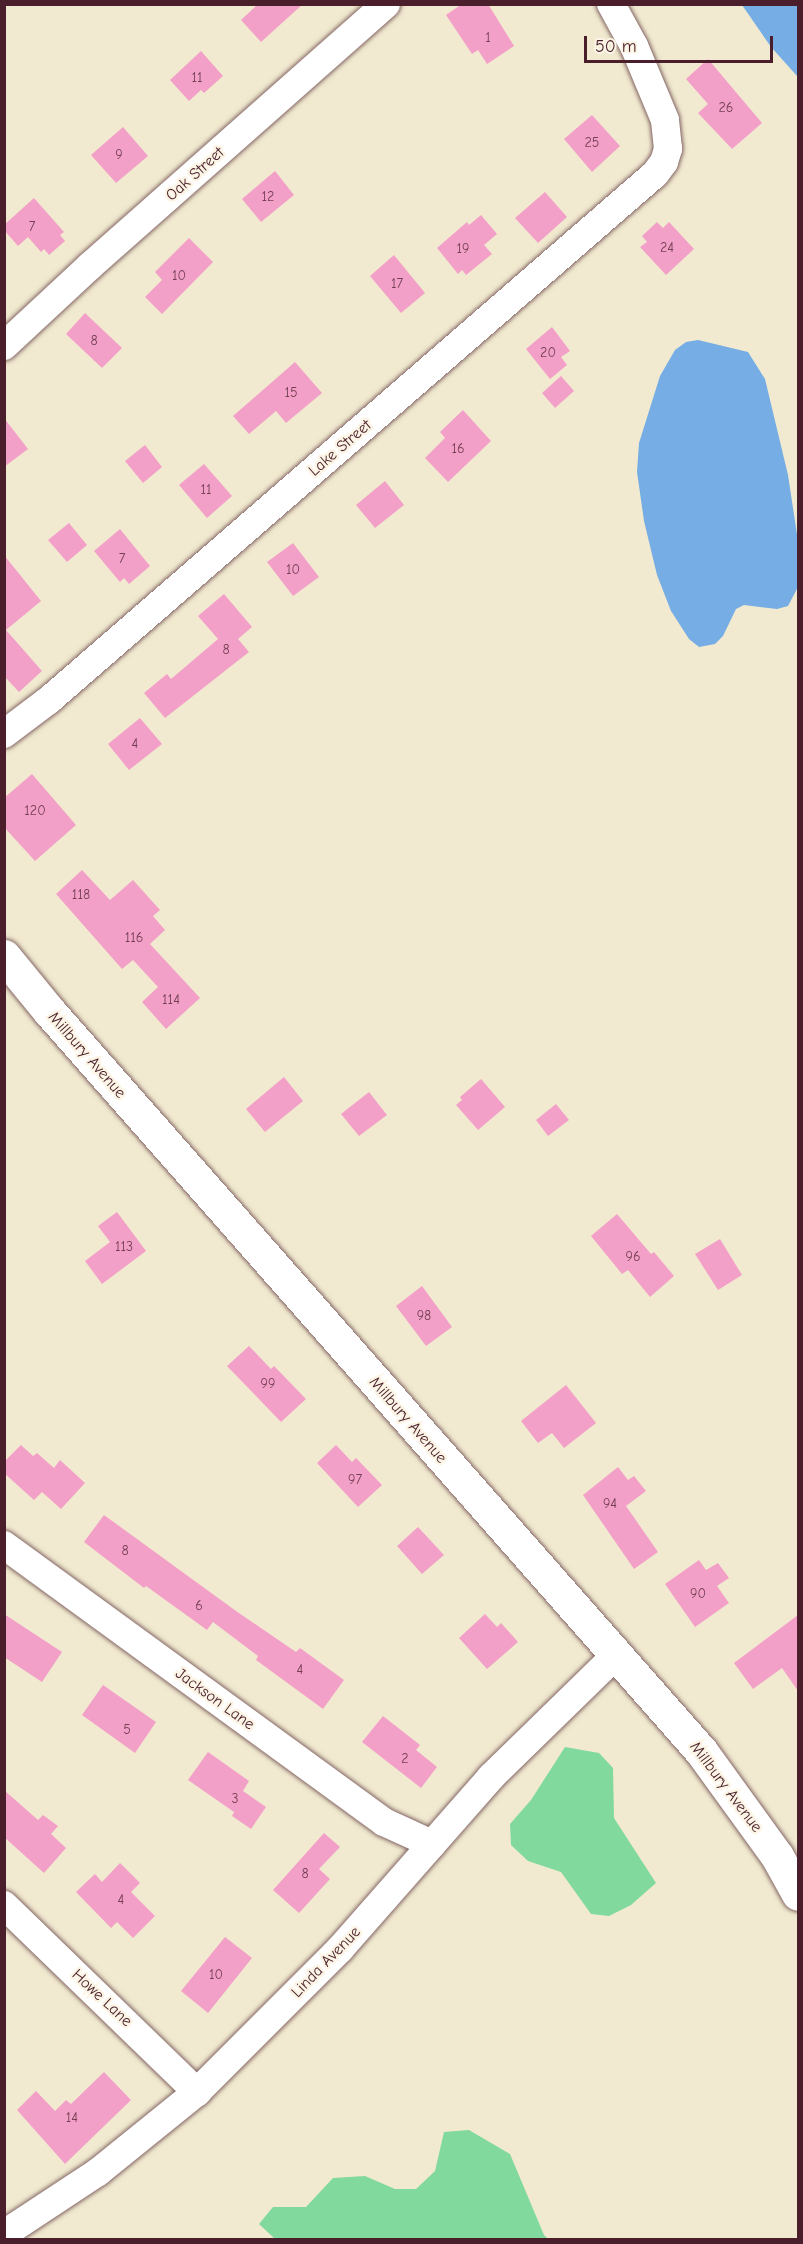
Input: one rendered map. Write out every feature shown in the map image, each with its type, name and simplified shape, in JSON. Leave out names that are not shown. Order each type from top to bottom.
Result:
[{"type":"main road","name":"Millbury Avenue","points":[[4,956],[49,1011],[701,1752],[777,1856],[798,1894]]},
{"type":"street","name":"Oak Street","points":[[4,346],[90,266],[386,4]]},
{"type":"street","name":"Lake Street","points":[[4,734],[58,693],[655,174],[666,155],[669,135],[657,97],[634,45],[610,4]]},
{"type":"street","name":"Jackson Lane","points":[[4,1545],[384,1822],[432,1844]]},
{"type":"street","name":"Linda Avenue","points":[[4,2234],[98,2172],[197,2092],[340,1949],[491,1777],[615,1655]]},
{"type":"street","name":"Howe Lane","points":[[4,1905],[197,2092]]},
{"type":"green space","points":[[565,1747],[599,1753],[613,1768],[614,1818],[656,1883],[631,1905],[609,1916],[591,1914],[561,1872],[528,1861],[511,1845],[510,1824],[531,1800]]},
{"type":"green space","points":[[469,2130],[510,2154],[544,2235],[548,2239],[275,2239],[259,2224],[273,2207],[306,2207],[333,2178],[365,2176],[395,2189],[416,2189],[435,2171],[444,2132]]},
{"type":"water","points":[[742,5],[798,5],[798,77],[771,47]]},
{"type":"water","points":[[698,340],[748,352],[765,379],[788,475],[798,541],[798,587],[788,606],[777,609],[744,605],[736,609],[723,636],[715,644],[699,647],[689,639],[671,611],[657,575],[644,521],[637,472],[639,443],[660,376],[675,350],[686,342]]},
{"type":"building","points":[[258,4],[303,4],[261,42],[241,20]]},
{"type":"building","points":[[462,4],[488,4],[514,46],[487,64],[478,50],[472,54],[446,15]]},
{"type":"building","points":[[201,51],[223,76],[204,93],[201,90],[189,101],[170,80]]},
{"type":"building","points":[[708,59],[762,123],[732,149],[698,113],[708,104],[686,79]]},
{"type":"building","points":[[592,115],[620,146],[592,172],[564,139]]},
{"type":"building","points":[[123,127],[148,156],[116,183],[91,155]]},
{"type":"building","points":[[275,171],[294,195],[261,222],[242,199]]},
{"type":"building","points":[[545,192],[567,217],[538,243],[515,218]]},
{"type":"building","points":[[34,198],[64,232],[60,235],[65,241],[49,255],[44,249],[41,252],[28,237],[18,246],[4,230],[4,225]]},
{"type":"building","points":[[481,215],[497,234],[484,245],[492,254],[466,275],[462,270],[458,274],[437,248],[467,222],[469,225]]},
{"type":"building","points":[[657,222],[663,228],[669,222],[694,249],[666,275],[640,247],[647,242],[642,236]]},
{"type":"building","points":[[189,238],[213,262],[162,314],[145,297],[162,280],[155,272]]},
{"type":"building","points":[[394,255],[425,293],[401,313],[370,276]]},
{"type":"building","points":[[85,313],[122,348],[102,368],[66,334]]},
{"type":"building","points":[[552,327],[570,351],[561,357],[567,365],[550,379],[526,349]]},
{"type":"building","points":[[295,362],[322,393],[286,423],[276,411],[249,434],[233,416]]},
{"type":"building","points":[[561,376],[574,391],[555,408],[542,393]]},
{"type":"building","points":[[463,410],[491,441],[448,482],[425,458],[445,438],[440,432]]},
{"type":"building","points":[[4,418],[28,449],[4,467]]},
{"type":"building","points":[[145,445],[162,467],[143,483],[125,461]]},
{"type":"building","points":[[204,464],[232,496],[207,518],[179,485]]},
{"type":"building","points":[[385,481],[404,505],[375,528],[356,505]]},
{"type":"building","points":[[69,523],[87,545],[67,562],[48,540]]},
{"type":"building","points":[[120,529],[150,566],[129,584],[124,578],[120,582],[94,551]]},
{"type":"building","points":[[293,543],[319,577],[293,596],[267,562]]},
{"type":"building","points":[[4,555],[41,601],[6,630],[42,671],[19,692],[4,676]]},
{"type":"building","points":[[224,594],[252,627],[238,639],[249,652],[165,718],[144,693],[167,674],[171,679],[218,639],[198,616]]},
{"type":"building","points":[[140,718],[162,744],[129,770],[108,744]]},
{"type":"building","points":[[32,774],[76,825],[35,861],[4,827],[4,798]]},
{"type":"building","points":[[82,870],[110,900],[133,880],[160,910],[153,916],[165,930],[150,944],[200,998],[166,1029],[142,1002],[158,987],[133,960],[122,969],[56,894]]},
{"type":"building","points":[[284,1077],[303,1101],[265,1132],[246,1109]]},
{"type":"building","points":[[481,1079],[505,1107],[478,1130],[456,1105],[462,1100],[460,1097]]},
{"type":"building","points":[[369,1092],[387,1115],[359,1136],[341,1114]]},
{"type":"building","points":[[556,1104],[569,1120],[548,1136],[536,1120]]},
{"type":"building","points":[[117,1212],[146,1251],[102,1284],[85,1261],[110,1242],[98,1226]]},
{"type":"building","points":[[617,1214],[651,1254],[654,1252],[674,1276],[650,1297],[628,1270],[622,1274],[591,1236]]},
{"type":"building","points":[[720,1239],[742,1275],[718,1290],[695,1254]]},
{"type":"building","points":[[422,1286],[452,1327],[426,1346],[396,1306]]},
{"type":"building","points":[[249,1346],[271,1369],[274,1366],[306,1399],[281,1422],[227,1366]]},
{"type":"building","points":[[566,1385],[596,1423],[564,1448],[552,1433],[538,1443],[521,1421]]},
{"type":"building","points":[[21,1445],[33,1456],[37,1453],[54,1468],[60,1460],[85,1483],[61,1509],[42,1492],[34,1500],[4,1473],[4,1462]]},
{"type":"building","points":[[336,1445],[352,1462],[356,1458],[382,1485],[358,1507],[317,1463]]},
{"type":"building","points":[[618,1467],[628,1480],[634,1476],[646,1491],[626,1506],[658,1552],[634,1569],[583,1495]]},
{"type":"building","points":[[104,1515],[236,1611],[296,1652],[300,1648],[344,1680],[323,1709],[256,1660],[258,1656],[213,1622],[207,1630],[146,1586],[144,1588],[84,1542]]},
{"type":"building","points":[[418,1527],[444,1555],[422,1574],[397,1546]]},
{"type":"building","points":[[699,1560],[706,1570],[718,1563],[729,1578],[717,1586],[729,1603],[695,1627],[665,1584]]},
{"type":"building","points":[[4,1614],[62,1652],[42,1682],[4,1657]]},
{"type":"building","points":[[485,1614],[497,1627],[501,1623],[518,1642],[487,1669],[459,1638]]},
{"type":"building","points":[[798,1615],[798,1691],[782,1668],[753,1689],[734,1663]]},
{"type":"building","points":[[103,1685],[156,1722],[135,1753],[82,1715]]},
{"type":"building","points":[[383,1716],[420,1745],[416,1750],[437,1767],[421,1788],[362,1742]]},
{"type":"building","points":[[208,1752],[249,1781],[243,1791],[266,1807],[251,1829],[232,1816],[234,1812],[188,1780]]},
{"type":"building","points":[[4,1790],[38,1820],[43,1815],[58,1826],[51,1834],[66,1848],[44,1873],[4,1837]]},
{"type":"building","points":[[324,1833],[340,1847],[319,1869],[330,1879],[299,1913],[273,1890]]},
{"type":"building","points":[[120,1863],[140,1883],[131,1892],[155,1916],[133,1938],[117,1922],[111,1928],[76,1892],[95,1874],[102,1882]]},
{"type":"building","points":[[225,1937],[252,1958],[208,2013],[181,1991]]},
{"type":"building","points":[[104,2072],[131,2100],[65,2164],[17,2110],[36,2091],[55,2111],[66,2100],[71,2104]]}]
